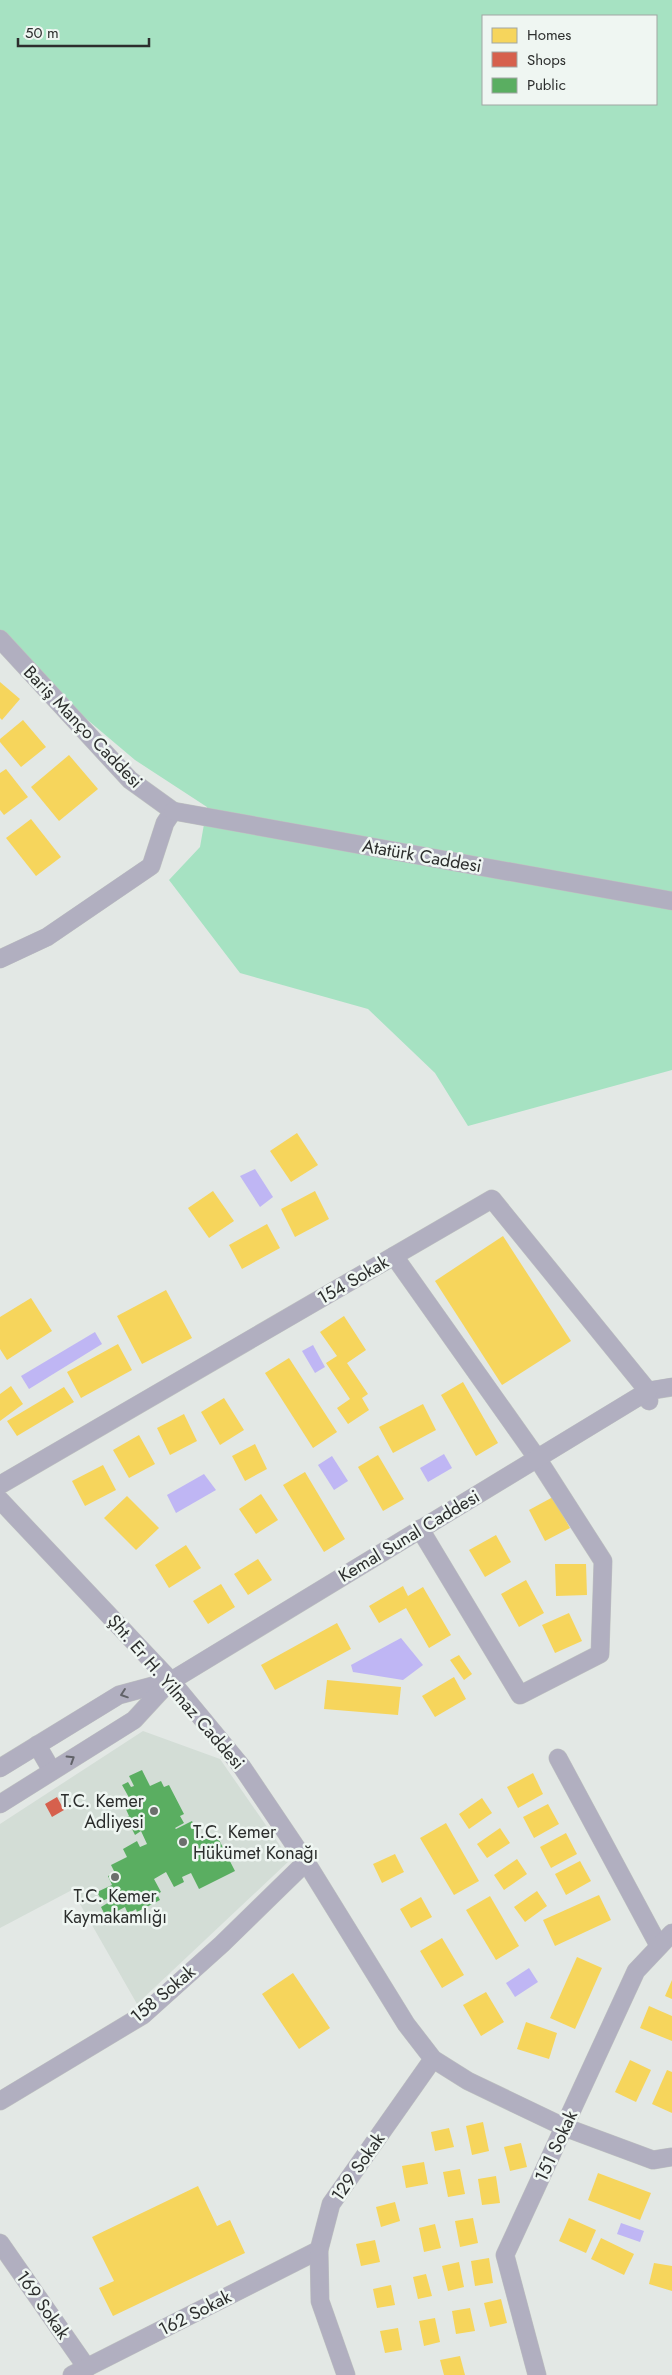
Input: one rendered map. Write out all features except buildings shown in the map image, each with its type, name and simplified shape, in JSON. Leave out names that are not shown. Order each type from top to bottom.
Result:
[{"type":"street","name":"Bariş Manço Caddesi","points":[[0,639],[130,780],[173,811]]},
{"type":"street","name":"Atatürk Caddesi","points":[[173,811],[672,900]]},
{"type":"street","points":[[0,959],[48,937],[150,866],[165,824],[173,811]]},
{"type":"street","name":"154 Sokak","points":[[0,1485],[492,1199],[648,1396]]},
{"type":"street","points":[[394,1256],[537,1458],[603,1561],[600,1654],[520,1695],[420,1529]]},
{"type":"street","points":[[648,1396],[672,1387]]},
{"type":"street","name":"Kemal Sunal Caddesi","points":[[0,1768],[119,1695],[170,1681],[537,1458],[648,1396]]},
{"type":"street","name":"Şht. Er H. Yilmaz Caddesi","points":[[0,1500],[170,1681],[242,1767],[306,1862],[406,2024],[434,2059],[468,2081],[564,2127],[653,2160],[672,2157]]},
{"type":"street","name":"Kemal Sunal Caddesi","points":[[0,1804],[134,1720],[170,1681]]},
{"type":"street","points":[[37,1745],[52,1771]]},
{"type":"street","points":[[558,1758],[659,1946]]},
{"type":"street","name":"158 Sokak","points":[[0,2101],[143,2015],[222,1944],[306,1862]]},
{"type":"street","name":"151 Sokak","points":[[537,2375],[505,2255],[636,1971],[672,1933]]},
{"type":"street","name":"129 Sokak","points":[[346,2375],[320,2300],[319,2250],[331,2204],[434,2059]]},
{"type":"street","name":"169 Sokak","points":[[0,2243],[79,2371]]},
{"type":"street","name":"162 Sokak","points":[[79,2371],[319,2250]]},
{"type":"shaded area","points":[[255,1169],[273,1197],[260,1207],[240,1176]]},
{"type":"shaded area","points":[[95,1332],[102,1344],[29,1389],[21,1376]]},
{"type":"shaded area","points":[[313,1345],[325,1367],[315,1373],[302,1351]]},
{"type":"shaded area","points":[[444,1454],[452,1468],[428,1482],[420,1468]]},
{"type":"shaded area","points":[[332,1456],[348,1481],[334,1490],[318,1465]]},
{"type":"shaded area","points":[[204,1474],[216,1490],[176,1513],[167,1495]]},
{"type":"shaded area","points":[[401,1638],[423,1665],[403,1680],[353,1672],[351,1665]]},
{"type":"shaded area","points":[[143,1731],[220,1759],[290,1860],[137,2004],[72,1890],[0,1928],[0,1824]]},
{"type":"shaded area","points":[[529,1968],[538,1982],[515,1997],[506,1983]]},
{"type":"shaded area","points":[[621,2223],[644,2231],[640,2242],[617,2234]]},
{"type":"green space","points":[[0,0],[672,0],[672,1070],[468,1126],[435,1073],[368,1009],[240,973],[169,880],[200,847],[207,807],[135,760],[0,646]]},
{"type":"place","name":"T.C. Kemer Adliyesi","points":[[154,1811]]},
{"type":"place","name":"T.C. Kemer Hükümet Konağı","points":[[183,1842]]},
{"type":"place","name":"T.C. Kemer Kaymakamlığı","points":[[115,1877]]}]
